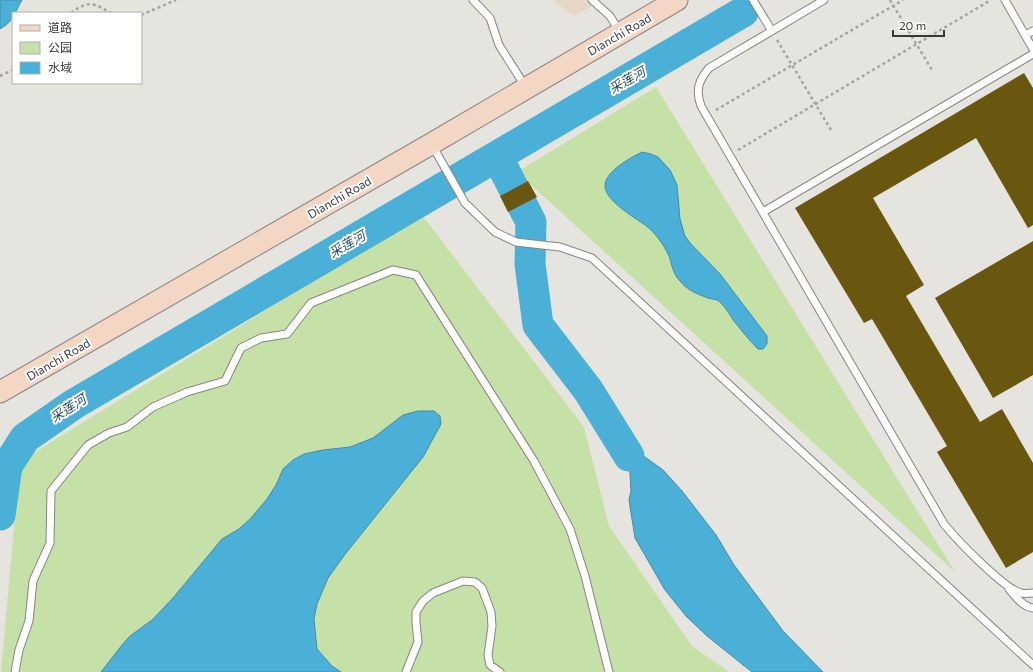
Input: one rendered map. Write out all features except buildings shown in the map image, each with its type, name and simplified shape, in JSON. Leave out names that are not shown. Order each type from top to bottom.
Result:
[{"type":"main road","name":"Dianchi Road","points":[[0,392],[436,153],[526,88],[620,33],[668,2]]},
{"type":"lane","points":[[473,0],[490,18],[498,45],[526,88]]},
{"type":"lane","points":[[592,0],[610,16],[620,33]]},
{"type":"lane","points":[[753,0],[772,31]]},
{"type":"lane","points":[[824,0],[709,68],[699,84],[698,98],[707,116],[944,524],[957,540],[1006,585],[1016,598],[1027,608],[1033,608]]},
{"type":"lane","points":[[1005,0],[1033,49]]},
{"type":"lane","points":[[1025,35],[1033,31]]},
{"type":"lane","points":[[763,212],[1033,54]]},
{"type":"lane","points":[[436,153],[465,204],[495,232],[516,242],[560,247],[592,258],[1033,665]]},
{"type":"lane","points":[[15,672],[19,650],[29,621],[32,581],[50,543],[50,491],[88,445],[109,433],[127,427],[153,407],[187,392],[225,381],[241,348],[261,338],[287,334],[311,303],[393,270],[416,275],[534,461],[570,529],[585,576],[609,672]]},
{"type":"lane","points":[[406,672],[418,642],[416,612],[423,601],[433,593],[463,581],[475,582],[482,588],[491,612],[492,626],[488,655],[490,664],[500,672]]},
{"type":"lane","points":[[1006,585],[1020,593],[1033,593]]},
{"type":"path","points":[[142,15],[176,0]]},
{"type":"path","points":[[890,0],[932,70]]},
{"type":"path","points":[[707,116],[903,0]]},
{"type":"path","points":[[730,155],[991,0]]},
{"type":"path","points":[[72,12],[85,3],[93,3],[109,12]]},
{"type":"path","points":[[772,31],[831,130]]},
{"type":"path","points":[[0,76],[12,70]]},
{"type":"shaded area","points":[[553,0],[602,0],[574,16]]},
{"type":"green space","points":[[656,87],[955,572],[517,172]]},
{"type":"green space","points":[[422,215],[584,427],[609,526],[692,646],[729,672],[1,672],[20,461]]},
{"type":"water","points":[[0,0],[22,0],[16,12],[12,12],[12,18],[10,21],[0,29]]},
{"type":"water","points":[[642,152],[658,157],[670,170],[677,185],[680,219],[685,236],[720,274],[767,336],[767,344],[763,349],[758,349],[720,302],[696,293],[683,284],[676,275],[667,252],[656,235],[645,225],[620,208],[609,196],[606,191],[606,180],[619,166]]},
{"type":"water","points":[[418,411],[434,411],[440,416],[441,424],[423,457],[346,553],[328,578],[317,604],[314,619],[317,649],[332,666],[341,672],[101,672],[130,636],[152,620],[173,598],[222,539],[239,529],[251,518],[267,499],[276,485],[283,469],[293,460],[304,454],[350,447],[373,438],[403,415]]},
{"type":"water","points":[[634,449],[663,470],[682,491],[716,535],[734,565],[783,631],[823,672],[752,672],[707,636],[686,616],[665,590],[635,538],[629,500],[631,491],[629,456]]},
{"type":"waterway","name":"采莲河","points":[[0,515],[7,466],[25,438],[74,404],[743,12]]},
{"type":"waterway","points":[[497,156],[531,222],[530,264],[538,325],[588,390],[629,456]]}]
